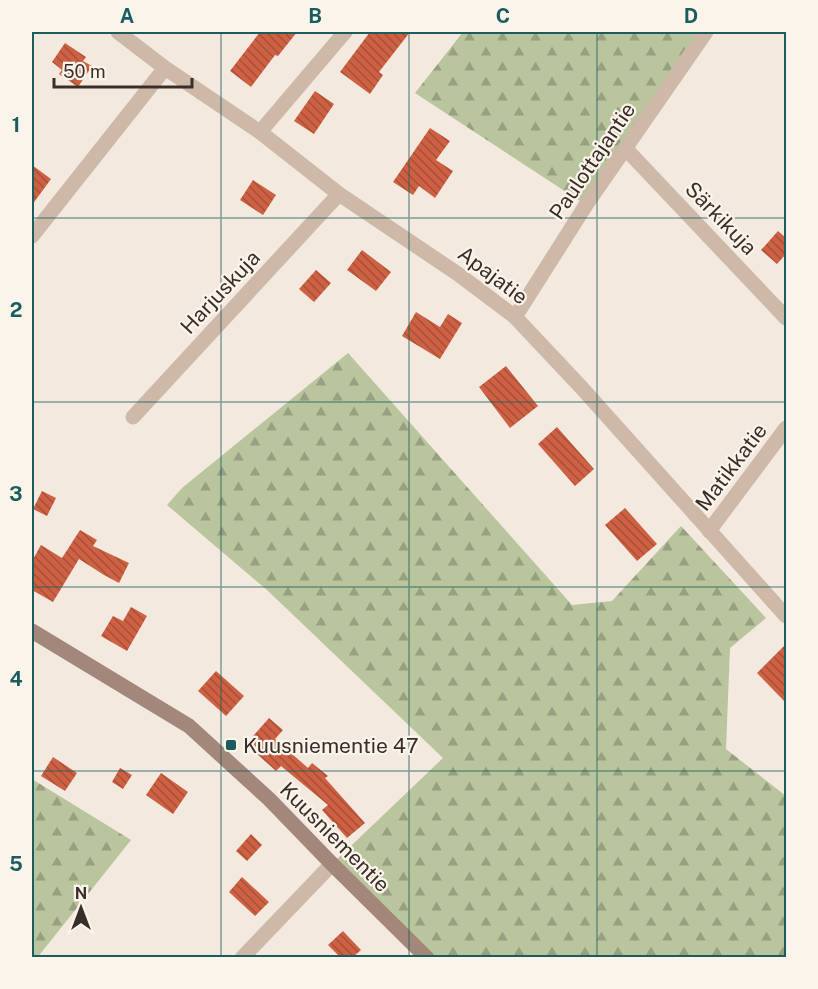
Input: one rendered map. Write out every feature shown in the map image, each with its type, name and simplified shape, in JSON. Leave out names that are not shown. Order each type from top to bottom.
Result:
[{"type":"street","name":"Apajatie","points":[[118,32],[165,68],[260,132],[339,194],[458,274],[515,317],[581,387],[786,616]]},
{"type":"street","points":[[260,132],[345,32]]},
{"type":"street","name":"Paulottajantie","points":[[515,317],[586,205],[706,32]]},
{"type":"street","points":[[32,236],[165,68]]},
{"type":"street","name":"Särkikuja","points":[[625,148],[786,318]]},
{"type":"street","name":"Harjuskuja","points":[[133,417],[339,194]]},
{"type":"street","name":"Matikkatie","points":[[709,531],[786,428]]},
{"type":"street","name":"Kuusniementie","points":[[32,631],[189,726],[269,799],[427,957]]},
{"type":"street","points":[[242,957],[332,864]]},
{"type":"green space","points":[[463,32],[706,32],[586,205],[415,93]]},
{"type":"green space","points":[[348,353],[572,605],[612,601],[681,526],[766,618],[730,648],[726,749],[786,796],[786,957],[427,957],[332,864],[443,758],[267,590],[167,505],[182,488]]},
{"type":"green space","points":[[32,779],[131,840],[37,958],[32,957]]},
{"type":"building","points":[[260,32],[297,32],[278,56],[275,55],[251,87],[230,71]]},
{"type":"building","points":[[370,32],[410,32],[379,72],[383,75],[370,94],[340,72]]},
{"type":"building","points":[[65,43],[86,57],[83,61],[92,66],[78,87],[59,74],[62,70],[52,62]]},
{"type":"building","points":[[315,91],[334,104],[314,134],[294,121]]},
{"type":"building","points":[[430,128],[450,141],[436,160],[453,171],[435,198],[419,186],[413,195],[393,182]]},
{"type":"building","points":[[32,165],[51,179],[32,205]]},
{"type":"building","points":[[253,180],[276,195],[263,215],[240,200]]},
{"type":"building","points":[[778,231],[786,238],[786,254],[777,264],[761,250]]},
{"type":"building","points":[[362,250],[391,272],[376,291],[347,270]]},
{"type":"building","points":[[316,270],[331,283],[314,302],[299,289]]},
{"type":"building","points":[[416,312],[440,327],[448,314],[462,323],[440,359],[402,336]]},
{"type":"building","points":[[506,366],[538,406],[510,428],[479,387]]},
{"type":"building","points":[[557,427],[594,469],[575,486],[538,444]]},
{"type":"building","points":[[42,491],[56,498],[47,516],[33,509]]},
{"type":"building","points":[[625,508],[657,544],[637,561],[605,525]]},
{"type":"building","points":[[80,530],[97,540],[93,546],[129,563],[119,583],[79,559],[53,602],[32,590],[32,561],[41,545],[62,558]]},
{"type":"building","points":[[131,607],[147,616],[127,651],[101,636],[113,616],[123,621]]},
{"type":"building","points":[[786,644],[786,703],[757,673]]},
{"type":"building","points":[[216,671],[244,696],[226,716],[198,691]]},
{"type":"building","points":[[269,718],[283,730],[275,739],[308,768],[312,763],[328,776],[325,778],[365,823],[347,838],[322,810],[328,805],[281,766],[276,771],[246,744]]},
{"type":"building","points":[[53,757],[77,773],[65,791],[41,776]]},
{"type":"building","points":[[120,768],[132,775],[123,789],[112,782]]},
{"type":"building","points":[[161,773],[188,792],[173,814],[146,795]]},
{"type":"building","points":[[251,834],[262,845],[247,861],[236,851]]},
{"type":"building","points":[[242,877],[269,902],[255,916],[229,892]]},
{"type":"building","points":[[343,931],[361,950],[353,957],[340,957],[328,945]]},
{"type":"place","name":"Kuusniementie 47","points":[[231,745]]}]
